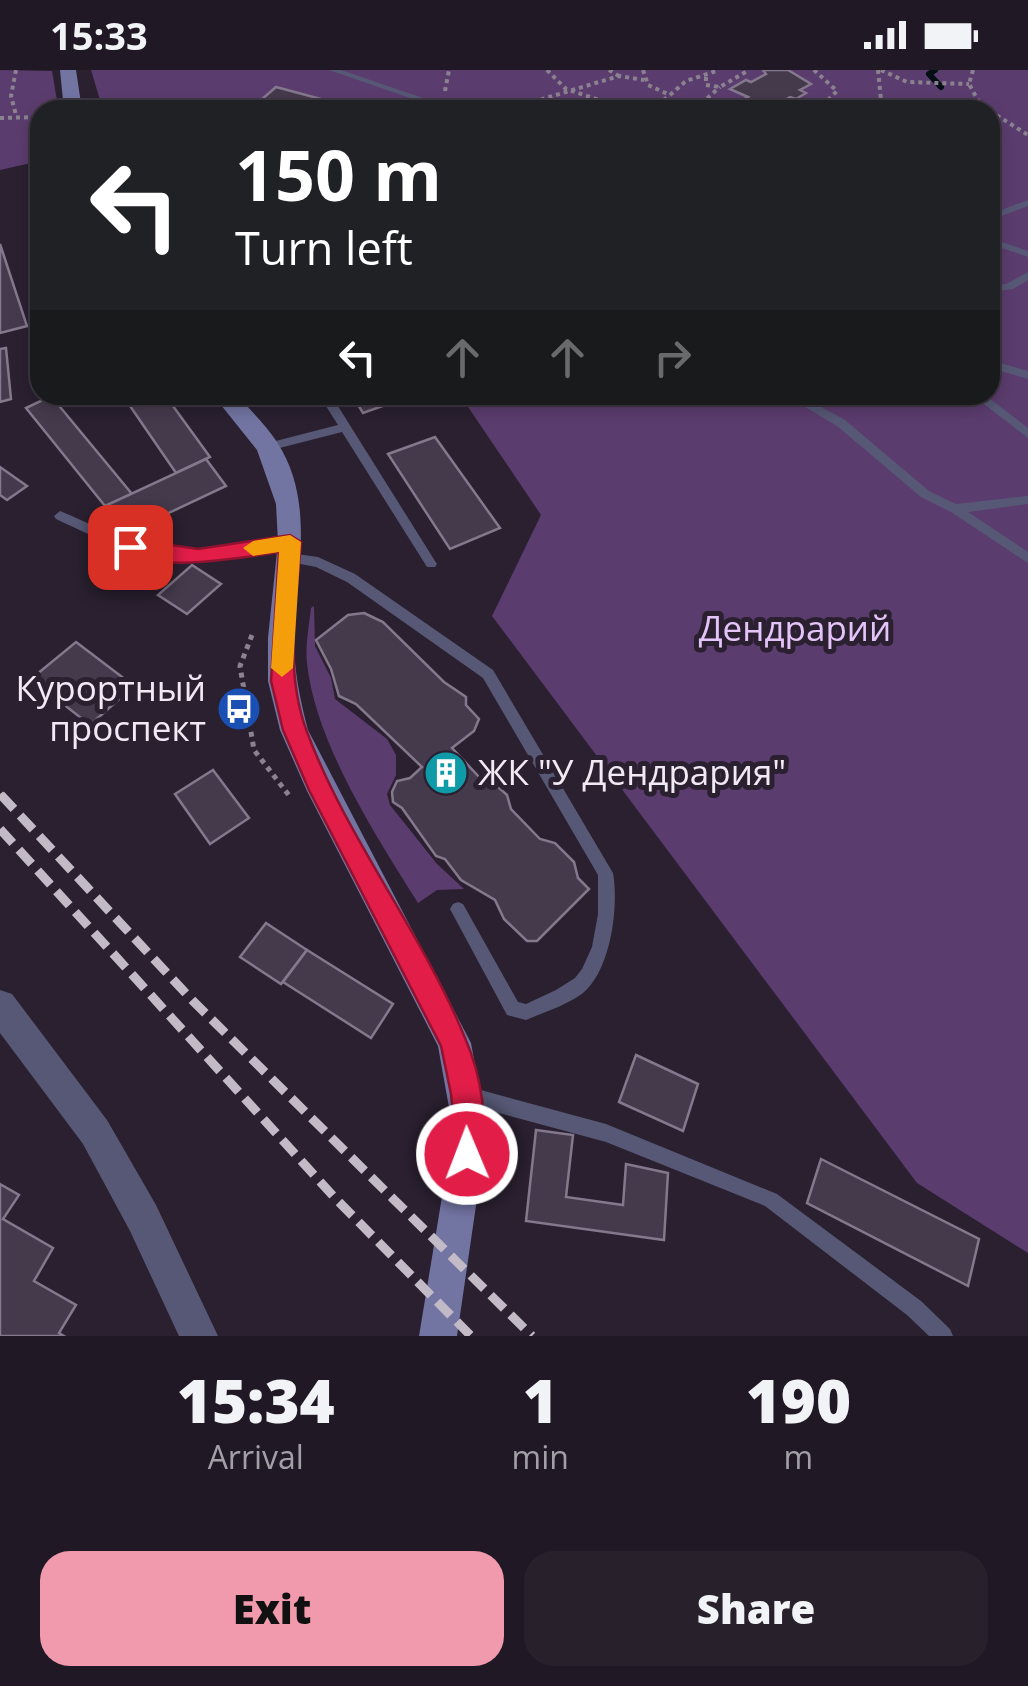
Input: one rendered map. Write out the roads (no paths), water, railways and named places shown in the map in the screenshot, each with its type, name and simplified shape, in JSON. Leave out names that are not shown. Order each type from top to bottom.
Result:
[{"type":"main road","points":[[68,70],[72,100]]},
{"type":"main road","points":[[232,405],[268,447],[288,504],[290,550],[281,638],[282,681],[294,730],[317,782],[454,1043],[466,1094],[470,1130],[465,1180],[438,1336]]},
{"type":"street","points":[[0,1006],[95,1132],[143,1218],[199,1336]]},
{"type":"lane","points":[[332,70],[419,100]]},
{"type":"lane","points":[[1000,213],[1028,203]]},
{"type":"lane","points":[[1000,244],[1028,254]]},
{"type":"lane","points":[[1000,288],[1010,287],[1028,275]]},
{"type":"lane","points":[[1000,367],[1028,375]]},
{"type":"lane","points":[[332,405],[431,564]]},
{"type":"lane","points":[[809,405],[841,423],[925,494],[955,509],[1028,558]]},
{"type":"lane","points":[[991,405],[1028,434]]},
{"type":"lane","points":[[268,447],[346,427]]},
{"type":"lane","points":[[955,509],[1028,500]]},
{"type":"lane","points":[[60,516],[130,547],[167,556],[290,550],[351,578],[488,674],[605,873],[610,887],[596,963],[580,985],[526,1012],[514,1009],[458,909]]},
{"type":"lane","points":[[466,1094],[606,1133],[771,1200],[914,1308],[943,1336]]},
{"type":"waterway","points":[[935,70],[929,74],[941,87]]},
{"type":"railway","points":[[0,794],[3,798]]},
{"type":"railway","points":[[1,795],[193,1001],[532,1336]]},
{"type":"railway","points":[[0,829],[335,1198],[471,1336]]},
{"type":"place","name":"Курортный проспект","points":[[239,709]]},
{"type":"place","name":"ЖК \"У Дендрария\"","points":[[446,773]]},
{"type":"park label","name":"Дендрарий","points":[[795,629]]}]
